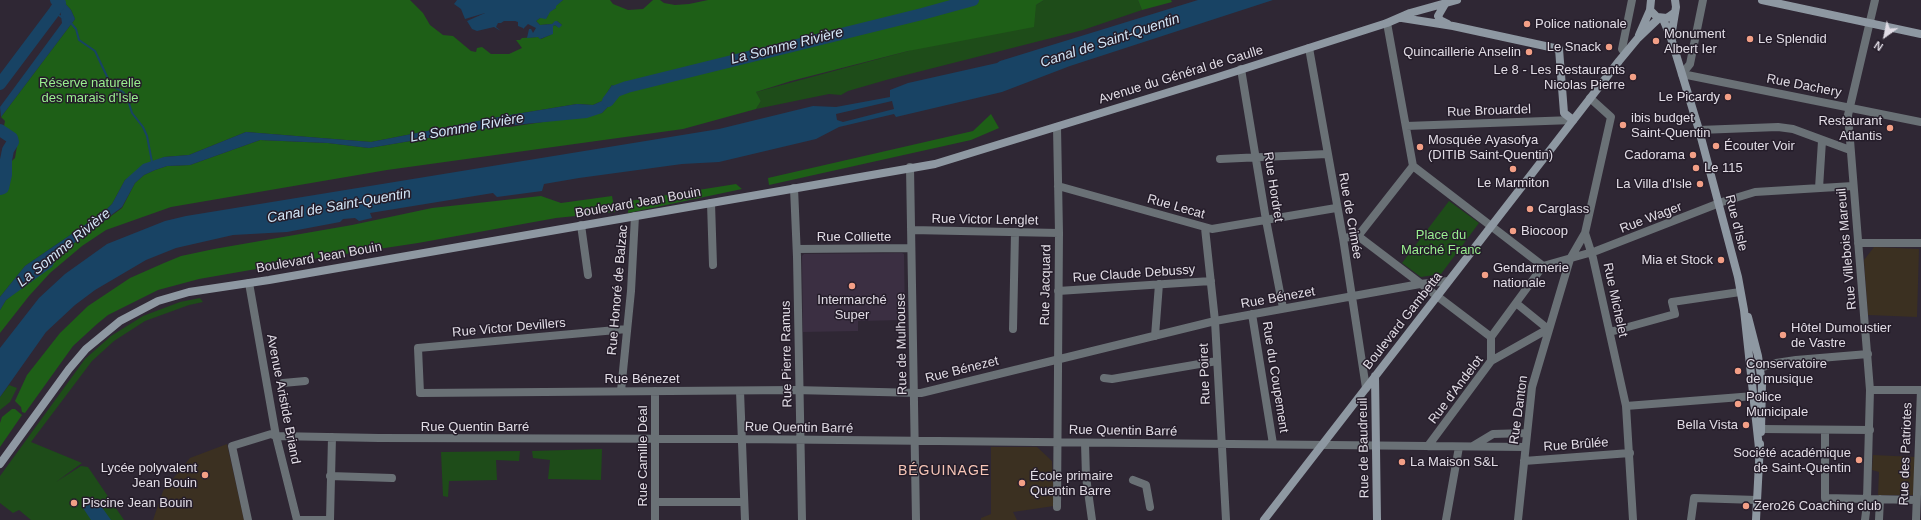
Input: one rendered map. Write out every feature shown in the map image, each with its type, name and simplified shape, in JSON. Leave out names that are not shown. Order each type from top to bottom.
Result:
[{"type":"street","name":"Avenue du Général de Gaulle","points":[[910,167],[935,164],[1057,127],[1387,23],[1402,18],[1410,13],[1457,0]]},
{"type":"street","points":[[1625,53],[1622,50],[1632,0]]},
{"type":"street","points":[[1638,38],[1650,10],[1651,0]]},
{"type":"street","points":[[1671,38],[1676,7],[1675,0]]},
{"type":"street","points":[[1682,74],[1690,64],[1703,0]]},
{"type":"street","points":[[1762,0],[1921,34]]},
{"type":"street","name":"Rue Villebois Mareuil","points":[[1867,499],[1870,390],[1848,115],[1874,0]]},
{"type":"street","points":[[1446,3],[1439,11],[1438,16],[1440,20],[1453,26]]},
{"type":"street","points":[[1650,10],[1654,15],[1661,18],[1670,17],[1674,13]]},
{"type":"street","points":[[1402,18],[1453,26],[1559,49],[1564,113],[1573,120]]},
{"type":"street","points":[[1638,38],[1661,18]]},
{"type":"street","name":"Rue d'Isle","points":[[1661,18],[1671,38],[1699,130],[1740,292],[1744,310],[1759,448]]},
{"type":"street","points":[[1387,23],[1413,166],[1543,266],[1491,337],[1491,361]]},
{"type":"street","name":"Boulevard Gambetta","points":[[1264,520],[1638,38]]},
{"type":"street","name":"Rue de Crimée","points":[[1309,48],[1366,388]]},
{"type":"street","name":"Rue Hordret","points":[[1241,69],[1266,220],[1283,308]]},
{"type":"street","name":"Rue Dachery","points":[[1682,74],[1921,122]]},
{"type":"street","points":[[1585,233],[1611,117],[1602,107],[1590,98]]},
{"type":"street","name":"Rue Brouardel","points":[[1406,126],[1573,120]]},
{"type":"street","name":"Rue Jacquard","points":[[1057,127],[1059,233],[1057,507]]},
{"type":"street","points":[[1699,130],[1778,127],[1793,129],[1822,141],[1850,150]]},
{"type":"street","points":[[1819,188],[1822,141]]},
{"type":"street","points":[[1220,159],[1327,154]]},
{"type":"street","points":[[1342,238],[1358,236],[1413,166]]},
{"type":"street","name":"Boulevard Jean Bouin","points":[[0,464],[77,358],[96,340],[120,321],[140,309],[164,299],[189,292],[249,283],[711,203],[910,167]]},
{"type":"street","name":"Rue de Mulhouse","points":[[910,167],[916,520]]},
{"type":"street","name":"Rue Lecat","points":[[1058,186],[1212,229],[1336,208]]},
{"type":"street","name":"Rue Wager","points":[[1543,266],[1592,252],[1649,232],[1718,204],[1755,192],[1853,186]]},
{"type":"street","name":"Rue Pierre Ramus","points":[[794,188],[797,249],[802,520]]},
{"type":"street","name":"Boulevard Jean Bouin","points":[[711,203],[713,265]]},
{"type":"street","name":"Rue Honoré de Balzac","points":[[621,391],[635,216]]},
{"type":"street","points":[[581,225],[588,275]]},
{"type":"street","name":"Rue Poiret","points":[[1205,228],[1215,321],[1226,520]]},
{"type":"street","name":"Rue Victor Lenglet","points":[[911,230],[1059,233]]},
{"type":"street","points":[[1013,329],[1015,232]]},
{"type":"street","name":"Rue Michelet","points":[[1585,233],[1592,252],[1626,406],[1633,520]]},
{"type":"street","name":"Rue Danton","points":[[1518,520],[1532,387],[1570,259],[1585,233]]},
{"type":"street","points":[[1358,236],[1436,297],[1491,337]]},
{"type":"street","points":[[1858,243],[1921,243]]},
{"type":"street","name":"Rue Colliette","points":[[797,249],[911,248]]},
{"type":"street","name":"Rue Claude Debussy","points":[[1058,291],[1211,281]]},
{"type":"street","name":"Rue Bénezet","points":[[419,373],[420,394],[800,390],[921,393],[1215,321],[1420,284],[1448,281]]},
{"type":"street","name":"Avenue Aristide Briand","points":[[249,283],[276,436],[297,520]]},
{"type":"street","points":[[1155,336],[1158,284]]},
{"type":"street","points":[[1610,332],[1674,314],[1672,302],[1740,292]]},
{"type":"street","points":[[1516,303],[1548,329]]},
{"type":"street","name":"Rue d'Isle","points":[[1744,310],[1748,316],[1760,368],[1763,394],[1756,520]]},
{"type":"street","name":"Rue du Coupement","points":[[1252,314],[1273,444]]},
{"type":"street","name":"Rue d'Andelot","points":[[1428,446],[1491,361],[1548,329]]},
{"type":"street","name":"Rue Victor Devillers","points":[[419,373],[418,348],[627,330]]},
{"type":"street","points":[[1760,368],[1776,363],[1796,360],[1868,354]]},
{"type":"street","points":[[1104,378],[1112,379],[1217,361]]},
{"type":"street","name":"Rue de Baudreuil","points":[[1375,376],[1377,520]]},
{"type":"street","points":[[283,383],[305,381]]},
{"type":"street","points":[[1870,390],[1921,390]]},
{"type":"street","name":"Rue des Patriotes","points":[[1916,520],[1921,390]]},
{"type":"street","name":"Rue Camille Déal","points":[[654,520],[655,391]]},
{"type":"street","points":[[740,391],[745,520]]},
{"type":"street","points":[[1626,406],[1754,396]]},
{"type":"street","points":[[1354,403],[1363,397],[1369,398],[1376,411]]},
{"type":"street","points":[[1762,429],[1870,430]]},
{"type":"street","points":[[1825,430],[1825,498],[1916,500]]},
{"type":"street","name":"Rue Quentin Barré","points":[[248,520],[232,446],[272,434],[276,436],[332,437],[655,440],[742,439],[1525,447]]},
{"type":"street","points":[[1473,447],[1493,434],[1527,434]]},
{"type":"street","points":[[297,520],[330,520],[332,437]]},
{"type":"street","points":[[1085,443],[1086,477],[1092,520]]},
{"type":"street","points":[[1446,520],[1459,447]]},
{"type":"street","name":"Rue Brûlée","points":[[1524,461],[1630,453]]},
{"type":"street","points":[[330,476],[392,478]]},
{"type":"street","points":[[1133,480],[1146,485],[1150,507]]},
{"type":"street","points":[[1691,520],[1694,498],[1757,500]]},
{"type":"street","points":[[1879,520],[1880,499]]},
{"type":"street","points":[[655,502],[744,502]]},
{"type":"shaded area","points":[[1874,247],[1919,249],[1917,317],[1868,315],[1864,260]]},
{"type":"shaded area","points":[[804,254],[904,254],[905,320],[858,321],[858,331],[803,332],[802,256]]},
{"type":"shaded area","name":"Lycée polyvalent Jean Bouin","points":[[227,444],[244,520],[153,520],[163,491],[190,458]]},
{"type":"shaded area","name":"École primaire Quentin Barre","points":[[991,447],[1037,447],[1052,461],[1054,506],[1013,512],[1017,520],[981,520],[981,518],[991,514]]},
{"type":"shaded area","points":[[1873,455],[1916,457],[1913,495],[1878,495],[1879,472],[1872,470]]},
{"type":"green space","name":"Réserve naturelle des marais d'Isle","points":[[62,0],[410,0],[423,13],[430,25],[443,35],[453,36],[471,51],[476,52],[477,48],[482,47],[491,54],[509,54],[522,48],[516,40],[538,37],[541,39],[550,35],[553,26],[555,25],[558,27],[562,25],[557,21],[552,24],[540,25],[536,21],[540,18],[547,17],[549,12],[556,8],[555,6],[563,0],[610,0],[613,4],[628,10],[643,9],[653,0],[660,0],[664,3],[675,5],[708,0],[1044,0],[1036,5],[1034,27],[908,51],[791,81],[756,92],[761,101],[756,109],[683,129],[387,170],[171,207],[106,230],[82,246],[50,273],[29,296],[0,333],[0,310],[6,300],[56,259],[58,255],[122,208],[135,183],[144,175],[155,170],[167,166],[190,165],[260,140],[328,143],[369,148],[493,127],[510,127],[602,113],[621,93],[612,85],[602,101],[593,105],[577,104],[504,116],[371,142],[246,132],[189,155],[164,157],[125,180],[112,204],[104,212],[25,266],[0,297],[0,172],[15,158],[18,140],[4,126],[5,121],[1,117],[75,19],[71,10]]},
{"type":"green space","points":[[1044,0],[1138,0],[1142,10],[1083,30],[886,80],[848,91],[841,95],[829,94],[756,109],[761,101],[756,92],[908,51],[1036,5]]},
{"type":"green space","points":[[1138,0],[1171,0],[1172,2],[1142,10]]},
{"type":"green space","points":[[991,114],[999,128],[971,140],[769,185],[768,178],[973,131]]},
{"type":"green space","points":[[736,184],[742,189],[628,213],[629,201]]},
{"type":"green space","points":[[541,196],[561,203],[612,196],[615,212],[556,218],[418,243],[319,258],[199,279],[158,290],[108,315],[73,346],[25,413],[22,412],[21,407],[15,401],[27,375],[60,333],[88,306],[130,278],[181,256],[352,225],[432,208]]},
{"type":"green space","name":"Place du Marché Franc","points":[[1449,201],[1479,223],[1441,274],[1421,277],[1402,263]]},
{"type":"green space","points":[[200,298],[203,302],[189,305],[145,321],[114,341],[92,361],[31,442],[82,463],[56,482],[81,466],[88,467],[124,520],[31,520],[19,510],[13,513],[0,503],[0,476],[85,359],[111,336],[143,316],[180,302]]},
{"type":"green space","points":[[9,385],[17,388],[10,402],[0,410],[0,397]]},
{"type":"green space","points":[[12,409],[15,409],[22,415],[0,447],[0,423],[2,417]]},
{"type":"green space","points":[[602,449],[601,480],[548,479],[550,460],[533,458],[532,451]]},
{"type":"green space","points":[[520,451],[519,461],[496,460],[497,480],[449,481],[448,497],[443,496],[441,452]]},
{"type":"water","points":[[50,0],[62,0],[71,10],[75,19],[1,117],[0,107],[62,23],[60,9]]},
{"type":"water","points":[[457,0],[563,0],[550,12],[546,19],[540,18],[536,21],[540,25],[552,24],[557,21],[562,25],[559,28],[555,25],[553,26],[553,34],[540,39],[538,37],[527,38],[529,29],[531,29],[533,33],[536,28],[528,24],[523,29],[518,26],[518,22],[515,21],[504,21],[498,23],[496,27],[501,31],[494,27],[477,31],[472,29],[467,21],[485,13],[465,19],[461,9],[454,4]]},
{"type":"water","name":"Canal de Saint-Quentin","points":[[1198,0],[1273,0],[1070,66],[1002,92],[896,117],[894,114],[839,127],[816,139],[719,162],[682,164],[579,178],[544,184],[542,191],[497,197],[493,193],[370,213],[372,218],[359,221],[355,218],[343,219],[340,222],[287,232],[233,235],[176,248],[146,260],[95,290],[75,305],[46,332],[0,397],[0,348],[39,298],[65,274],[107,244],[165,221],[186,216],[719,129],[813,106],[836,107],[890,97],[890,90],[908,83],[997,63]],"holes":[[[892,101],[894,109],[843,122],[837,120],[836,114]]]},
{"type":"water","points":[[612,85],[621,93],[602,113],[587,118],[493,127],[369,148],[328,143],[260,140],[190,165],[167,166],[155,170],[144,175],[135,183],[122,207],[58,255],[52,267],[6,300],[0,310],[0,297],[25,266],[104,212],[112,204],[125,180],[143,164],[164,157],[189,155],[246,132],[371,142],[504,116],[577,104],[593,105],[602,101]]},
{"type":"water","points":[[96,499],[111,520],[91,520],[83,508]]},
{"type":"waterway","points":[[0,84],[54,12],[60,3],[56,0]]},
{"type":"waterway","name":"La Somme Rivière","points":[[608,101],[616,91],[627,87],[973,0]]},
{"type":"waterway","points":[[54,12],[63,18]]},
{"type":"waterway","points":[[70,22],[76,29],[79,40],[95,51],[111,85],[123,92],[127,97],[132,113],[143,127],[147,136],[152,162]]},
{"type":"waterway","points":[[0,130],[12,138],[13,142],[8,150],[6,175],[3,188],[0,189]]},
{"type":"place","name":"Police nationale","points":[[1527,24]]},
{"type":"place","name":"Le Splendid","points":[[1750,39]]},
{"type":"place","name":"Monument Albert Ier","points":[[1656,41]]},
{"type":"place","name":"Le Snack","points":[[1609,47]]},
{"type":"place","name":"Quincaillerie Anselin","points":[[1529,52]]},
{"type":"place","name":"Le 8 - Les Restaurants Nicolas Pierre","points":[[1633,77]]},
{"type":"place","name":"Le Picardy","points":[[1728,97]]},
{"type":"place","name":"ibis budget Saint-Quentin","points":[[1623,125]]},
{"type":"place","name":"Restaurant Atlantis","points":[[1890,128]]},
{"type":"place","name":"Écouter Voir","points":[[1716,146]]},
{"type":"place","name":"Mosquée Ayasofya (DITIB Saint-Quentin)","points":[[1420,147]]},
{"type":"place","name":"Cadorama","points":[[1693,155]]},
{"type":"place","name":"Le 115","points":[[1696,168]]},
{"type":"place","name":"Le Marmiton","points":[[1513,169]]},
{"type":"place","name":"La Villa d'Isle","points":[[1700,184]]},
{"type":"place","name":"Carglass","points":[[1530,209]]},
{"type":"place","name":"Biocoop","points":[[1513,231]]},
{"type":"place","name":"Mia et Stock","points":[[1721,260]]},
{"type":"place","name":"Gendarmerie nationale","points":[[1485,275]]},
{"type":"place","name":"Intermarché Super","points":[[852,286]]},
{"type":"place","name":"Hôtel Dumoustier de Vastre","points":[[1783,335]]},
{"type":"place","name":"Conservatoire de musique","points":[[1738,371]]},
{"type":"place","name":"Police Municipale","points":[[1738,404]]},
{"type":"place","name":"Bella Vista","points":[[1746,425]]},
{"type":"place","name":"Société académique de Saint-Quentin","points":[[1859,460]]},
{"type":"place","name":"La Maison S&L","points":[[1402,462]]},
{"type":"place","name":"Lycée polyvalent Jean Bouin","points":[[205,475]]},
{"type":"place","name":"École primaire Quentin Barre","points":[[1022,483]]},
{"type":"place","name":"Piscine Jean Bouin","points":[[74,503]]},
{"type":"place","name":"Zero26 Coaching club","points":[[1746,506]]},
{"type":"district","name":"BÉGUINAGE","points":[[944,471]]}]
